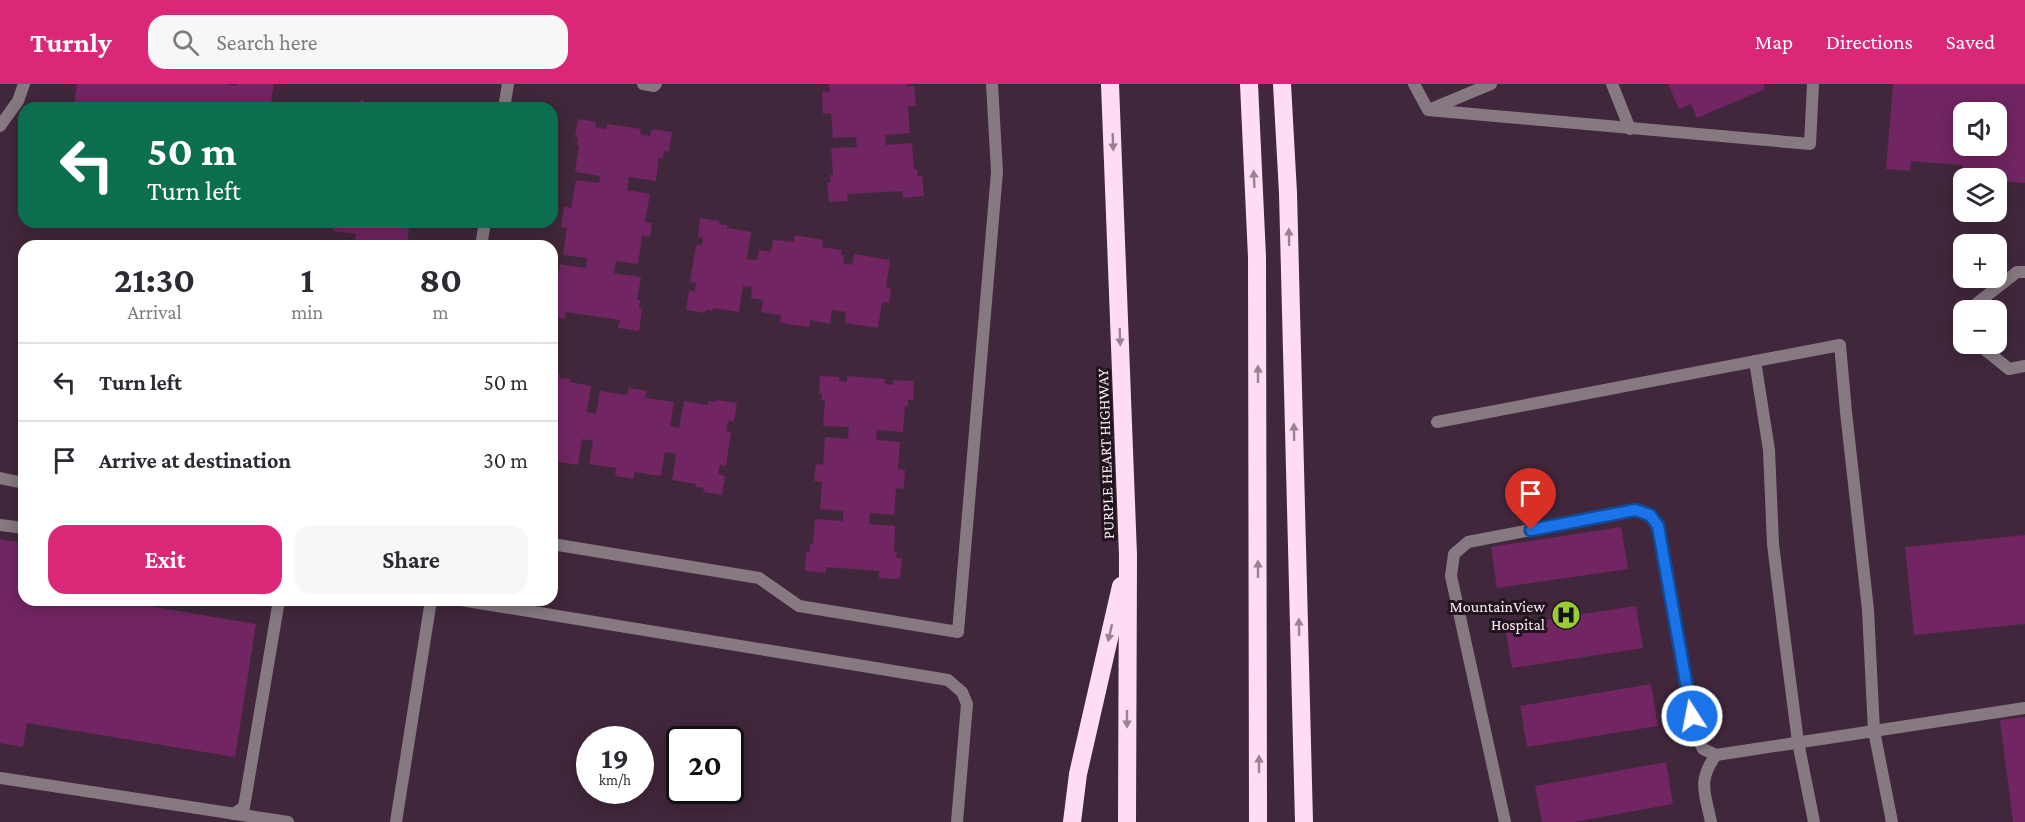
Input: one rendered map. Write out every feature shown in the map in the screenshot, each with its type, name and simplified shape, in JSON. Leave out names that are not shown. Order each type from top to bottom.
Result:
[{"type":"highway","name":"PURPLE HEART HIGHWAY","points":[[1110,84],[1128,555],[1127,822]]},
{"type":"highway","points":[[1249,84],[1257,269],[1258,822]]},
{"type":"highway","points":[[1282,84],[1288,216],[1304,822]]},
{"type":"highway","points":[[1072,822],[1078,774],[1128,555]]},
{"type":"lane","points":[[0,126],[18,101],[24,84]]},
{"type":"lane","points":[[505,102],[508,84]]},
{"type":"lane","points":[[643,84],[654,86],[656,84]]},
{"type":"lane","points":[[558,545],[759,578],[799,606],[958,633],[997,172],[992,84]]},
{"type":"lane","points":[[1414,84],[1428,111]]},
{"type":"lane","points":[[1428,111],[1491,84]]},
{"type":"lane","points":[[1612,84],[1630,129]]},
{"type":"lane","points":[[1428,111],[1810,144],[1813,84]]},
{"type":"lane","points":[[1981,300],[2017,272],[2025,272]]},
{"type":"lane","points":[[1437,422],[1840,345],[1868,610],[1874,731],[1892,822]]},
{"type":"lane","points":[[1990,354],[2009,369],[2025,366]]},
{"type":"lane","points":[[1755,361],[1769,450],[1773,544],[1798,742],[1814,822]]},
{"type":"lane","points":[[0,478],[18,482]]},
{"type":"lane","points":[[1505,822],[1451,576],[1454,554],[1468,542],[1635,510],[1650,515],[1658,526],[1696,736],[1703,749],[1716,755],[2025,708]]},
{"type":"lane","points":[[0,525],[18,527]]},
{"type":"lane","points":[[234,814],[244,807],[278,606]]},
{"type":"lane","points":[[396,822],[430,606]]},
{"type":"lane","points":[[498,606],[948,680],[962,692],[967,704],[957,822]]},
{"type":"lane","points":[[1711,822],[1703,783],[1707,767],[1716,755]]},
{"type":"lane","points":[[0,778],[288,822]]},
{"type":"building","points":[[77,84],[227,84],[236,86],[237,84],[274,84],[271,102],[74,102]]},
{"type":"building","points":[[829,84],[906,84],[907,87],[914,86],[916,106],[908,106],[910,133],[885,135],[886,145],[912,143],[914,169],[917,169],[917,176],[922,176],[924,196],[903,198],[902,191],[847,194],[848,201],[829,202],[827,182],[831,182],[830,175],[833,175],[831,148],[857,147],[856,137],[833,138],[831,113],[823,114],[822,92],[830,92]]},
{"type":"building","points":[[1668,84],[1763,84],[1765,89],[1697,118],[1691,104],[1679,109]]},
{"type":"building","points":[[1893,84],[2025,84],[2025,183],[2007,182],[2007,168],[1963,168],[1963,165],[1911,161],[1910,171],[1886,169]]},
{"type":"building","points":[[578,119],[596,122],[595,127],[606,129],[607,124],[641,129],[640,134],[650,136],[652,129],[672,132],[669,152],[664,151],[663,158],[659,158],[656,181],[629,177],[627,190],[650,194],[645,222],[652,223],[650,237],[642,236],[638,264],[616,261],[614,273],[641,277],[637,300],[640,300],[639,308],[642,309],[639,331],[618,328],[620,320],[566,312],[565,319],[558,318],[560,264],[586,268],[587,258],[563,255],[567,228],[561,227],[564,206],[571,208],[576,180],[599,183],[600,176],[575,172],[579,146],[577,145],[578,137],[575,137]]},
{"type":"building","points":[[700,218],[720,221],[719,224],[727,225],[727,228],[751,232],[747,259],[757,260],[759,250],[771,252],[773,240],[794,242],[795,235],[823,240],[822,247],[841,250],[841,255],[844,255],[843,263],[852,265],[854,254],[890,260],[886,287],[891,288],[889,303],[882,302],[878,328],[845,323],[846,312],[832,310],[830,324],[810,320],[809,327],[780,323],[781,315],[761,312],[763,300],[751,298],[752,287],[743,286],[739,312],[713,308],[713,311],[706,310],[705,313],[686,310],[689,290],[695,291],[696,283],[690,282],[696,245],[702,246],[703,238],[698,237]]},
{"type":"building","points":[[333,228],[409,228],[407,240],[355,240],[356,234],[333,231]]},
{"type":"building","points":[[558,374],[560,374],[559,378],[591,386],[587,412],[596,414],[600,391],[627,395],[629,388],[647,391],[645,398],[674,402],[670,426],[679,428],[684,401],[708,405],[708,401],[716,402],[716,400],[737,403],[734,422],[728,421],[726,431],[731,432],[726,466],[720,465],[718,474],[725,476],[722,495],[703,492],[704,488],[696,487],[696,484],[672,480],[676,454],[665,452],[661,476],[635,472],[633,479],[615,476],[616,468],[589,464],[593,441],[582,439],[578,465],[558,462]]},
{"type":"building","points":[[820,376],[839,377],[839,381],[847,382],[847,376],[885,379],[885,384],[893,385],[893,380],[914,381],[913,400],[908,400],[908,407],[905,406],[903,432],[877,430],[876,440],[900,442],[898,469],[905,470],[904,489],[896,488],[894,515],[870,513],[869,524],[895,526],[894,552],[897,552],[896,558],[902,558],[900,579],[879,578],[879,571],[826,567],[826,573],[805,571],[806,552],[810,552],[810,544],[813,545],[815,519],[843,521],[843,511],[820,509],[822,482],[814,481],[816,464],[823,465],[825,437],[848,439],[849,427],[823,426],[825,400],[822,400],[822,394],[819,394]]},
{"type":"building","points":[[1621,527],[1628,569],[1497,588],[1491,547]]},
{"type":"building","points":[[2025,535],[2025,624],[1914,635],[1905,547]]},
{"type":"building","points":[[0,539],[18,542],[18,606],[149,606],[256,624],[235,757],[27,723],[23,747],[0,743]]},
{"type":"building","points":[[1636,606],[1643,648],[1512,668],[1505,626]]},
{"type":"building","points":[[1651,684],[1658,726],[1527,747],[1520,706]]},
{"type":"building","points":[[2025,717],[2025,822],[2013,822],[2000,720]]},
{"type":"building","points":[[1666,762],[1673,804],[1574,822],[1542,822],[1535,786]]},
{"type":"place","name":"MountainView Hospital","points":[[1566,615]]},
{"type":"route","points":[[1531,530],[1635,510],[1650,515],[1658,526],[1692,716]]}]
